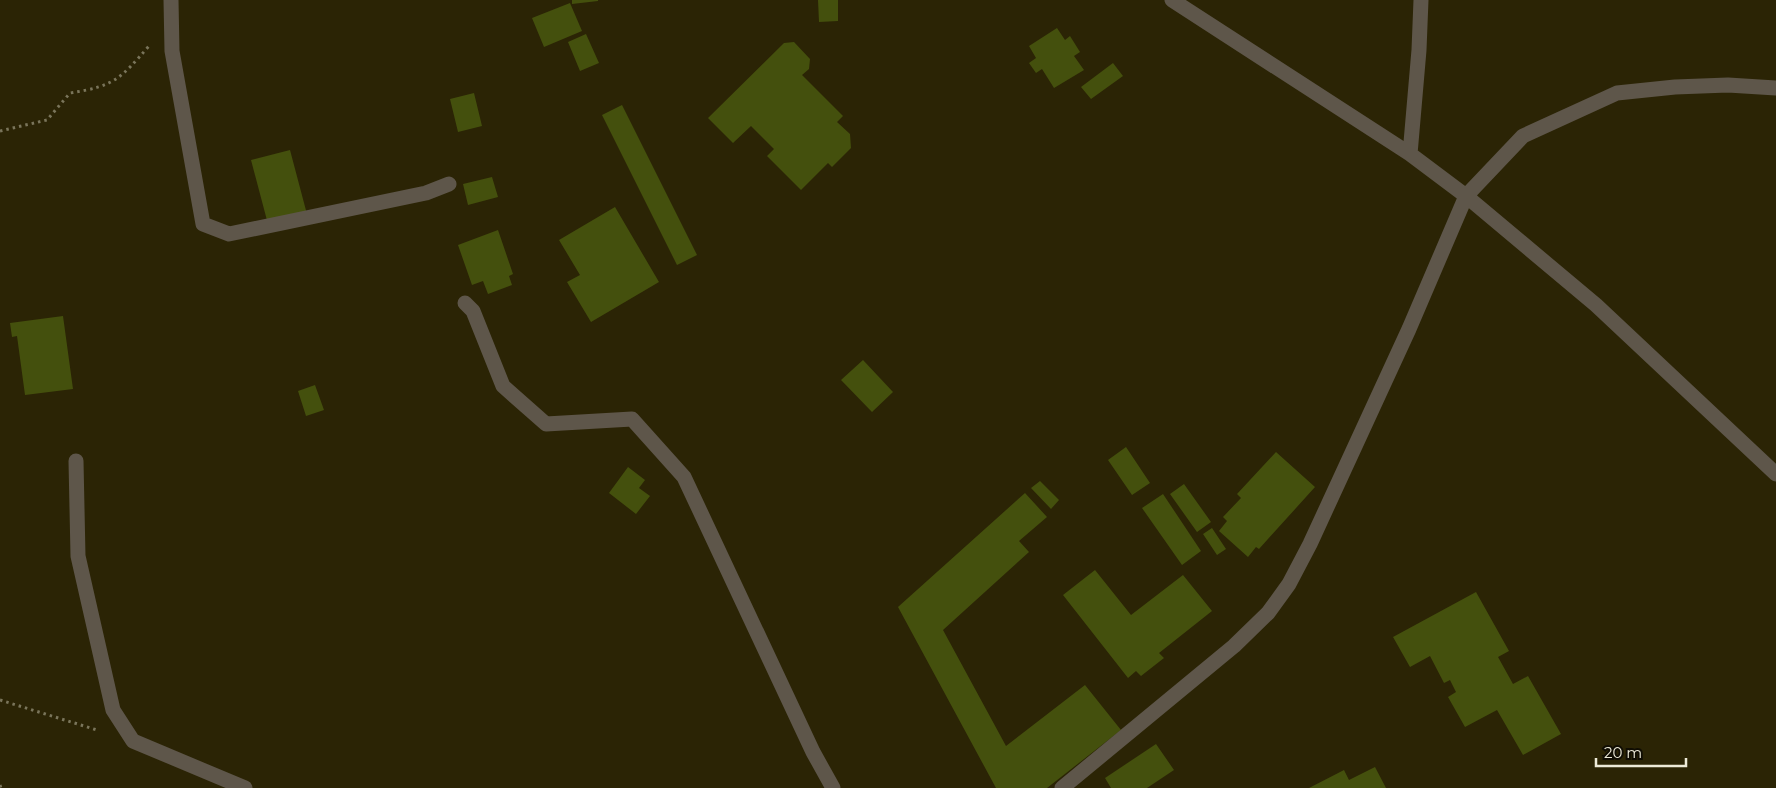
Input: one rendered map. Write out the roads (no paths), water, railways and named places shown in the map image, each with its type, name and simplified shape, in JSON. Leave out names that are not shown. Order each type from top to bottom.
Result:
[{"type":"street","points":[[1172,0],[1410,154],[1466,196],[1596,305],[1776,474]]},
{"type":"street","points":[[1410,154],[1419,50],[1421,0]]},
{"type":"street","points":[[171,3],[172,51],[203,224],[229,234],[426,193],[449,184]]},
{"type":"street","points":[[1062,788],[1234,646],[1268,613],[1289,584],[1310,544],[1409,329],[1466,196],[1523,136],[1617,93],[1676,86],[1728,84],[1776,88]]},
{"type":"street","points":[[465,303],[473,311],[503,386],[546,424],[632,419],[684,477],[809,743],[833,788]]},
{"type":"street","points":[[76,461],[78,556],[113,710],[133,742],[245,788]]}]
